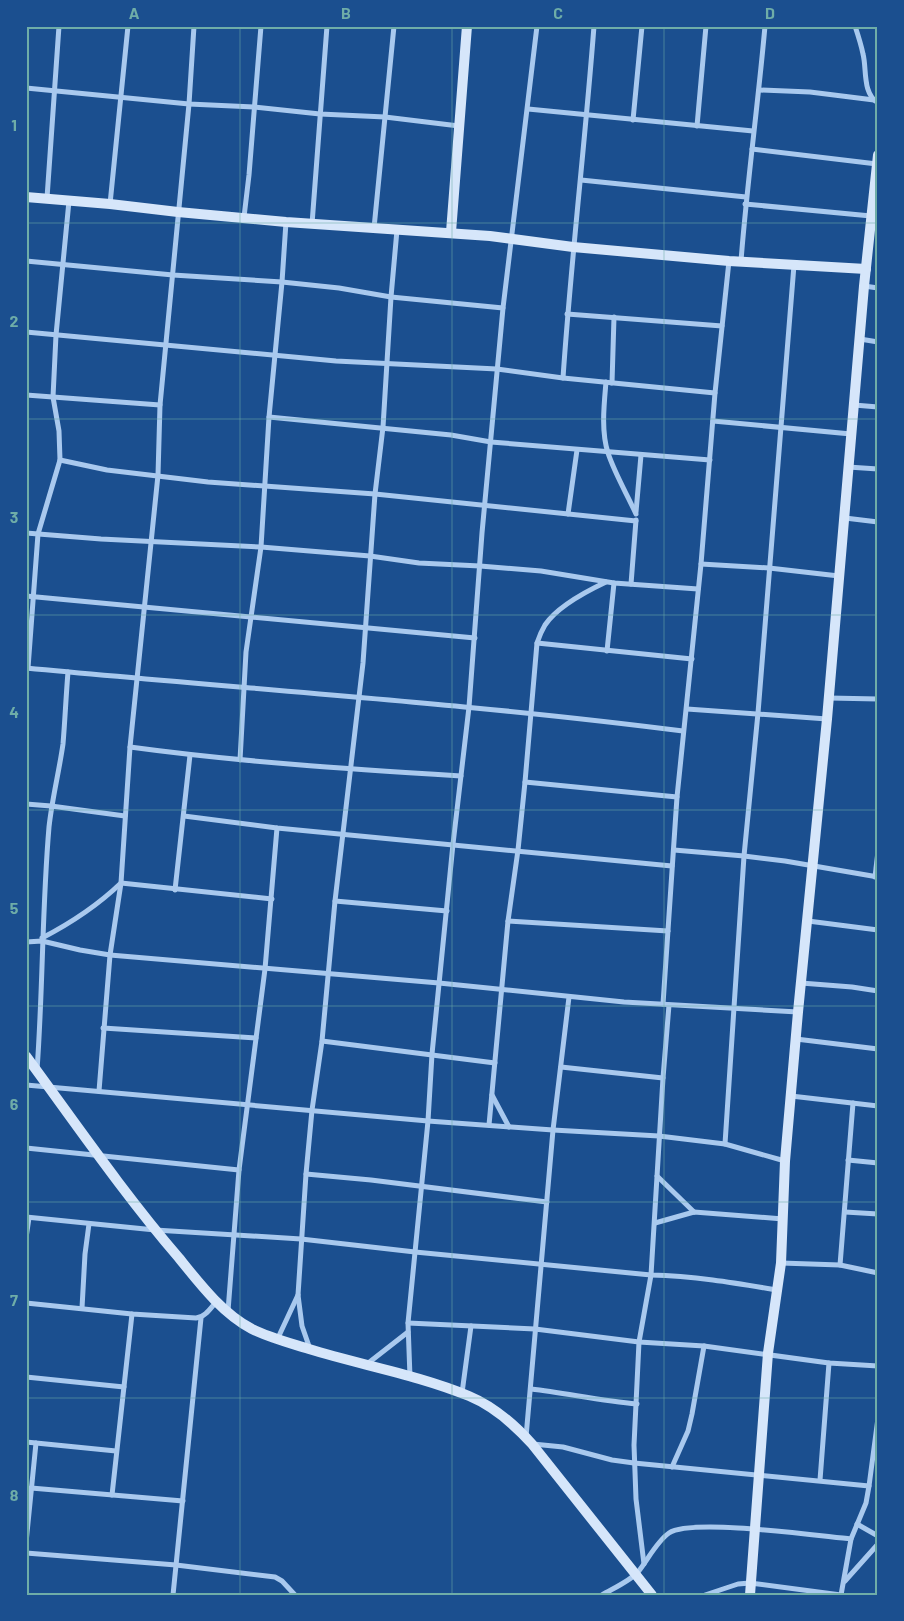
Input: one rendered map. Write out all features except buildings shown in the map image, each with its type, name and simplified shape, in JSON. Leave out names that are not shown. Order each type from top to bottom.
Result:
[{"type":"street","points":[[47,198],[59,26]]},
{"type":"street","points":[[110,204],[128,26]]},
{"type":"street","points":[[98,1091],[110,955],[121,883],[136,678],[158,475],[160,406],[189,104],[194,26]]},
{"type":"street","points":[[244,217],[250,175],[261,26]]},
{"type":"street","points":[[312,224],[327,26]]},
{"type":"street","points":[[374,228],[394,26]]},
{"type":"street","points":[[451,232],[467,26]]},
{"type":"street","points":[[410,1377],[408,1322],[428,1120],[432,1054],[469,707],[503,308],[537,26]]},
{"type":"street","points":[[563,378],[567,314],[594,26]]},
{"type":"street","points":[[632,120],[642,26]]},
{"type":"street","points":[[696,126],[706,26]]},
{"type":"street","points":[[741,261],[745,204],[765,26]]},
{"type":"street","points":[[855,26],[864,55],[867,86],[876,102]]},
{"type":"street","points":[[26,88],[189,104],[385,117],[459,126]]},
{"type":"street","points":[[759,90],[810,92],[876,102]]},
{"type":"street","points":[[528,109],[753,131]]},
{"type":"street","points":[[750,1595],[768,1354],[781,1263],[785,1161],[798,1012],[829,698],[864,286],[877,159],[752,149]]},
{"type":"street","points":[[581,180],[746,197]]},
{"type":"street","points":[[26,197],[286,222],[451,232],[573,247],[729,261],[866,269]]},
{"type":"street","points":[[69,200],[56,335],[53,397],[59,431],[60,460],[38,534],[27,668],[469,707],[683,731]]},
{"type":"street","points":[[745,204],[871,216]]},
{"type":"street","points":[[240,760],[243,688],[261,547],[269,418],[286,222]]},
{"type":"street","points":[[310,1350],[302,1326],[298,1295],[306,1174],[312,1110],[322,1041],[342,834],[359,697],[374,494],[383,427],[397,230]]},
{"type":"street","points":[[26,261],[173,276],[282,282],[339,288],[391,297],[503,308]]},
{"type":"street","points":[[663,1004],[677,797],[692,658],[715,393],[729,261]]},
{"type":"street","points":[[725,1144],[744,856],[782,429],[794,264]]},
{"type":"street","points":[[864,286],[878,288]]},
{"type":"street","points":[[567,314],[722,326]]},
{"type":"street","points":[[614,317],[609,383],[604,410],[605,433],[608,452],[636,514]]},
{"type":"street","points":[[26,332],[388,364],[497,369],[563,378],[715,393]]},
{"type":"street","points":[[860,340],[878,342]]},
{"type":"street","points":[[26,396],[160,406]]},
{"type":"street","points":[[854,405],[878,407]]},
{"type":"street","points":[[269,418],[451,434],[491,442],[710,460]]},
{"type":"street","points":[[714,421],[782,429],[851,434]]},
{"type":"street","points":[[568,514],[577,450]]},
{"type":"street","points":[[631,584],[641,455]]},
{"type":"street","points":[[60,460],[107,470],[208,482],[485,504],[636,521]]},
{"type":"street","points":[[848,467],[878,469]]},
{"type":"street","points":[[845,518],[878,522]]},
{"type":"street","points":[[26,533],[261,547],[370,556],[558,574],[614,583],[698,589]]},
{"type":"street","points":[[701,564],[769,568],[839,576]]},
{"type":"street","points":[[488,1125],[508,921],[525,782],[537,643],[545,624],[562,608],[584,593],[606,582]]},
{"type":"street","points":[[607,651],[614,583]]},
{"type":"street","points":[[26,596],[475,638]]},
{"type":"street","points":[[537,643],[692,658]]},
{"type":"street","points":[[37,1071],[42,939],[51,806],[63,743],[68,672]]},
{"type":"street","points":[[829,698],[878,699]]},
{"type":"street","points":[[687,709],[827,719]]},
{"type":"street","points":[[130,747],[240,760],[461,776]]},
{"type":"street","points":[[175,890],[190,755]]},
{"type":"street","points":[[525,782],[677,797]]},
{"type":"street","points":[[26,804],[125,816]]},
{"type":"street","points":[[184,816],[277,828],[672,866]]},
{"type":"street","points":[[228,1311],[239,1170],[265,969],[277,828]]},
{"type":"street","points":[[674,850],[744,856],[813,865],[876,877],[878,851]]},
{"type":"street","points":[[26,942],[42,939],[89,910],[106,898],[121,883]]},
{"type":"street","points":[[121,883],[272,899]]},
{"type":"street","points":[[335,901],[447,911]]},
{"type":"street","points":[[508,921],[668,932]]},
{"type":"street","points":[[808,921],[878,930]]},
{"type":"street","points":[[42,939],[80,950],[110,955],[439,983],[569,997],[798,1012]]},
{"type":"street","points":[[801,982],[852,986],[878,991]]},
{"type":"street","points":[[529,1440],[530,1389],[540,1264],[553,1130],[569,997]]},
{"type":"street","points":[[644,1564],[636,1499],[634,1445],[639,1342],[651,1275],[663,1078],[670,1005]]},
{"type":"street","points":[[103,1028],[256,1038]]},
{"type":"street","points":[[796,1039],[878,1049]]},
{"type":"street","points":[[322,1041],[495,1063]]},
{"type":"street","points":[[26,1056],[155,1230],[216,1302],[251,1328],[277,1340],[462,1393],[494,1410],[512,1423],[529,1440],[652,1595]]},
{"type":"street","points":[[560,1066],[663,1078]]},
{"type":"street","points":[[26,1085],[510,1127],[659,1136],[725,1144],[785,1161]]},
{"type":"street","points":[[491,1095],[510,1127]]},
{"type":"street","points":[[791,1096],[878,1106]]},
{"type":"street","points":[[840,1265],[853,1103]]},
{"type":"street","points":[[26,1148],[239,1170]]},
{"type":"street","points":[[848,1160],[878,1163]]},
{"type":"street","points":[[306,1174],[547,1202]]},
{"type":"street","points":[[658,1176],[694,1212]]},
{"type":"street","points":[[655,1223],[694,1212],[783,1219]]},
{"type":"street","points":[[845,1212],[878,1214]]},
{"type":"street","points":[[26,1238],[28,1218],[155,1230],[301,1239],[651,1275],[694,1277],[778,1290]]},
{"type":"street","points":[[82,1308],[89,1224]]},
{"type":"street","points":[[781,1263],[840,1265],[878,1273]]},
{"type":"street","points":[[277,1340],[298,1295]]},
{"type":"street","points":[[173,1595],[201,1318],[216,1302]]},
{"type":"street","points":[[26,1304],[132,1314],[201,1318]]},
{"type":"street","points":[[112,1495],[132,1314]]},
{"type":"street","points":[[408,1322],[535,1329],[639,1342],[704,1346],[829,1363],[878,1366]]},
{"type":"street","points":[[462,1393],[471,1326]]},
{"type":"street","points":[[366,1366],[408,1332]]},
{"type":"street","points":[[672,1467],[690,1422],[704,1346]]},
{"type":"street","points":[[820,1480],[829,1363]]},
{"type":"street","points":[[26,1377],[124,1387]]},
{"type":"street","points":[[530,1389],[637,1404]]},
{"type":"street","points":[[705,1595],[738,1584],[750,1583],[841,1595],[851,1540],[866,1503],[870,1486],[878,1418]]},
{"type":"street","points":[[529,1440],[612,1460],[634,1463],[870,1486]]},
{"type":"street","points":[[26,1442],[116,1451]]},
{"type":"street","points":[[26,1543],[36,1443]]},
{"type":"street","points":[[31,1488],[183,1501]]},
{"type":"street","points":[[857,1524],[878,1536]]},
{"type":"street","points":[[602,1595],[636,1574],[668,1533],[678,1529],[708,1527],[851,1540]]},
{"type":"street","points":[[845,1580],[878,1544]]},
{"type":"street","points":[[26,1552],[176,1565],[275,1577],[295,1595]]},
{"type":"street","points":[[868,1555],[878,1555]]}]
